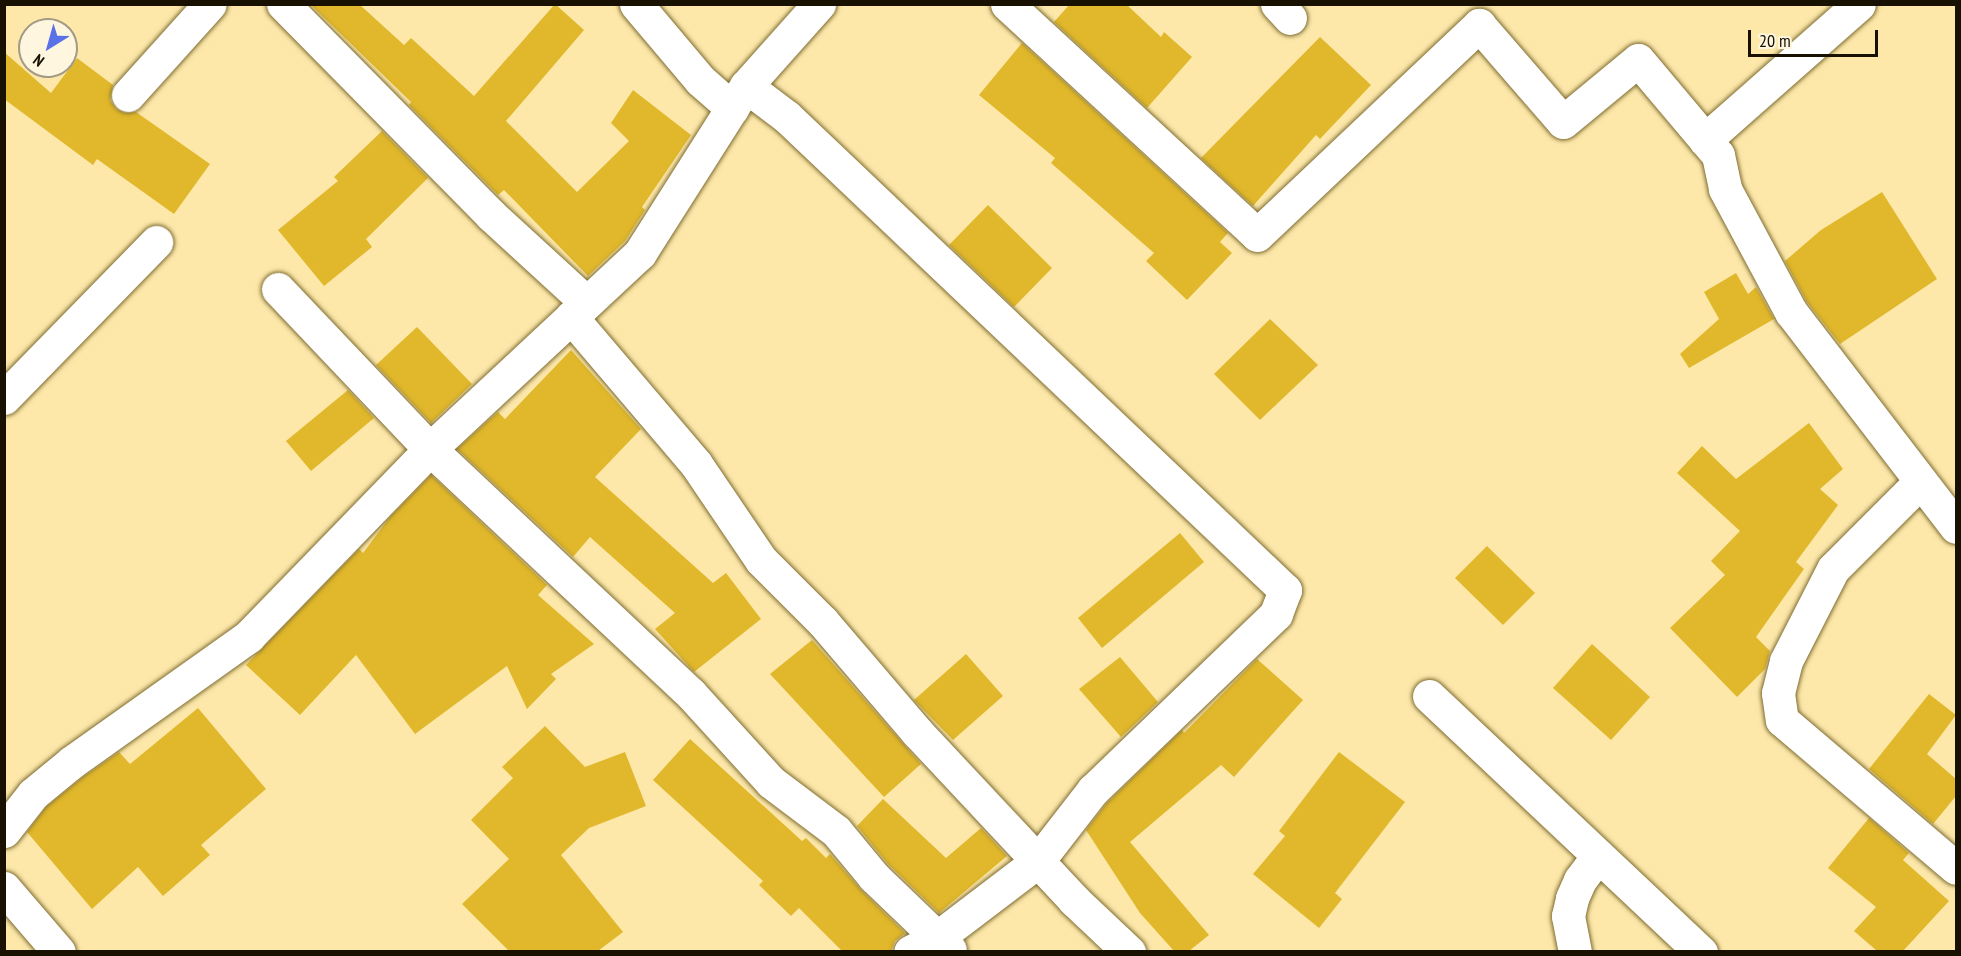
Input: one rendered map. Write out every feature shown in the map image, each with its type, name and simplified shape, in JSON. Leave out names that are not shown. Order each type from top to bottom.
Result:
[{"type":"street","points":[[128,94],[210,4]]},
{"type":"street","points":[[283,4],[491,215],[579,310],[696,464],[761,560],[823,622],[917,732],[1038,861],[1129,951]]},
{"type":"street","points":[[278,289],[430,449],[691,694],[771,782],[836,831],[933,947],[1038,861],[1093,790],[1275,614],[1285,590],[796,125],[700,80],[636,4]]},
{"type":"street","points":[[4,831],[33,794],[72,762],[249,636],[430,449],[640,253],[739,97],[819,4]]},
{"type":"street","points":[[1007,4],[1257,235],[1479,26],[1563,122],[1638,60],[1718,155],[1725,189],[1791,312],[1956,527]]},
{"type":"street","points":[[1705,140],[1859,4]]},
{"type":"street","points":[[4,398],[156,242]]},
{"type":"street","points":[[1920,482],[1833,569],[1786,661],[1778,693],[1782,720],[1956,868]]},
{"type":"street","points":[[1430,696],[1701,951]]},
{"type":"street","points":[[1575,951],[1568,916],[1572,898],[1580,880],[1598,856]]},
{"type":"street","points":[[4,888],[59,951]]},
{"type":"building","points":[[310,4],[359,4],[404,45],[411,38],[474,96],[555,4],[584,30],[506,121],[577,192],[629,141],[611,123],[633,90],[691,135],[642,207],[645,210],[625,241],[588,276],[504,190],[498,195],[409,105],[411,102]]},
{"type":"building","points":[[1070,4],[1126,4],[1161,37],[1164,32],[1192,57],[1147,108],[1054,22]]},
{"type":"building","points":[[1320,37],[1371,85],[1320,139],[1316,135],[1253,206],[1201,158]]},
{"type":"building","points":[[1022,43],[1228,233],[1220,242],[1232,253],[1187,300],[1146,261],[1154,253],[1051,163],[1055,158],[979,95]]},
{"type":"building","points":[[4,52],[18,64],[18,78],[34,78],[51,93],[62,78],[78,78],[78,59],[113,85],[110,100],[116,109],[125,113],[136,112],[210,164],[174,214],[97,159],[93,165],[4,99]]},
{"type":"building","points":[[382,131],[428,178],[366,239],[372,247],[324,286],[278,230],[338,181],[334,177]]},
{"type":"building","points":[[1882,192],[1937,279],[1840,344],[1807,302],[1785,261],[1821,230]]},
{"type":"building","points":[[988,205],[1052,268],[1014,307],[949,245]]},
{"type":"building","points":[[1736,273],[1748,294],[1756,287],[1774,319],[1689,368],[1680,354],[1719,319],[1704,292]]},
{"type":"building","points":[[1270,319],[1318,365],[1260,420],[1214,374]]},
{"type":"building","points":[[417,327],[472,384],[431,423],[376,365]]},
{"type":"building","points":[[571,350],[641,429],[595,477],[713,583],[726,573],[761,619],[694,672],[655,629],[675,613],[590,537],[573,557],[457,449],[498,412],[505,419]]},
{"type":"building","points":[[348,390],[374,418],[311,471],[286,441]]},
{"type":"building","points":[[1809,423],[1843,469],[1820,489],[1838,505],[1796,562],[1804,569],[1756,637],[1770,651],[1765,669],[1737,697],[1670,628],[1725,575],[1711,561],[1740,531],[1677,473],[1702,446],[1736,479]]},
{"type":"building","points":[[431,475],[547,585],[538,595],[594,644],[551,674],[556,679],[527,709],[507,666],[415,734],[356,655],[300,715],[246,665],[359,549],[363,553],[390,517]]},
{"type":"building","points":[[1180,533],[1204,562],[1102,648],[1078,618]]},
{"type":"building","points":[[1487,546],[1535,593],[1503,625],[1455,578]]},
{"type":"building","points":[[812,640],[921,764],[884,797],[770,674]]},
{"type":"building","points":[[1592,644],[1650,697],[1611,740],[1553,688]]},
{"type":"building","points":[[966,654],[1003,696],[953,740],[914,700]]},
{"type":"building","points":[[1120,657],[1158,702],[1121,737],[1079,689]]},
{"type":"building","points":[[1257,659],[1303,700],[1234,777],[1221,765],[1130,842],[1209,935],[1189,951],[1174,951],[1140,913],[1086,830],[1107,803],[1182,730],[1184,733]]},
{"type":"building","points":[[1929,694],[1956,715],[1927,754],[1956,779],[1956,796],[1933,824],[1869,769]]},
{"type":"building","points":[[198,708],[266,789],[201,845],[210,855],[163,896],[138,867],[92,909],[27,832],[46,807],[83,777],[119,752],[130,764]]},
{"type":"building","points":[[545,726],[585,767],[625,752],[646,806],[589,828],[561,855],[623,932],[598,951],[509,951],[462,904],[509,859],[471,820],[513,778],[502,767]]},
{"type":"building","points":[[690,739],[802,841],[806,838],[826,858],[830,854],[861,890],[905,933],[895,941],[891,951],[842,951],[799,908],[791,916],[759,885],[763,881],[653,780]]},
{"type":"building","points":[[1339,752],[1405,802],[1335,893],[1342,899],[1319,928],[1253,874],[1285,836],[1279,831]]},
{"type":"building","points":[[883,799],[946,858],[981,828],[1007,856],[939,913],[888,864],[857,826]]},
{"type":"building","points":[[1869,818],[1909,853],[1903,860],[1949,901],[1903,951],[1877,951],[1854,931],[1876,907],[1828,868]]}]
